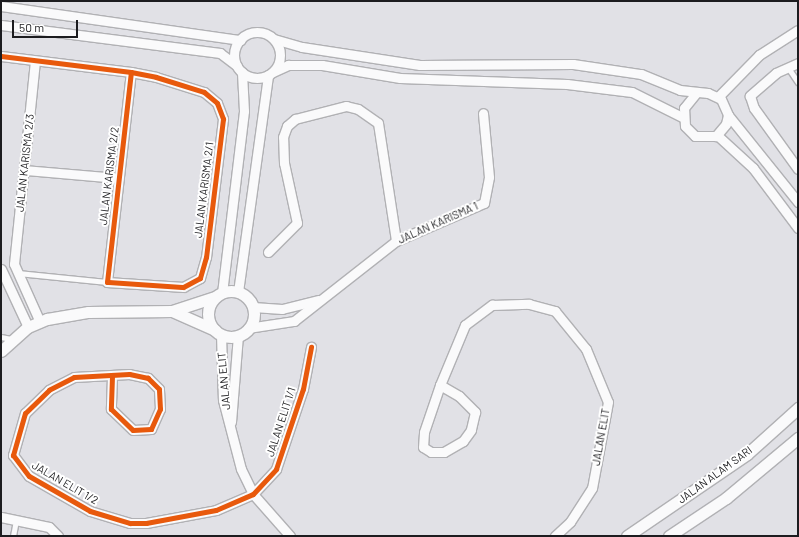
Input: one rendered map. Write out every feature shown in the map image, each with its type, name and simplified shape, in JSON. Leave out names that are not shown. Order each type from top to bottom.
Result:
[{"type":"street","points":[[1,6],[241,40]]},
{"type":"street","points":[[1,25],[220,53],[239,69],[254,78],[271,73],[288,65],[322,65],[400,78],[567,84],[632,92],[682,117]]},
{"type":"street","points":[[718,97],[759,55],[798,30]]},
{"type":"street","points":[[218,332],[208,314],[218,295],[244,111],[236,48],[241,40],[253,32],[302,47],[420,65],[573,64],[609,69],[641,74],[696,93],[718,97]]},
{"type":"street","points":[[172,312],[218,332],[238,336],[248,328],[252,308],[238,292],[271,73],[280,55],[274,39]]},
{"type":"street","points":[[1,56],[131,72]]},
{"type":"street","name":"JALAN KARISMA 2/3","points":[[14,264],[25,170],[34,61]]},
{"type":"street","points":[[798,63],[788,67],[750,96],[754,108],[798,169]]},
{"type":"street","name":"JALAN KARISMA 2/2","points":[[107,282],[131,72]]},
{"type":"street","name":"JALAN KARISMA 2/1","points":[[107,282],[183,287],[200,278],[206,257],[223,118],[217,103],[204,92],[131,72]]},
{"type":"street","points":[[696,93],[684,108],[682,117],[685,126],[695,136],[717,135],[753,168],[798,228]]},
{"type":"street","points":[[718,97],[728,116],[798,202]]},
{"type":"street","points":[[268,252],[296,223],[284,163],[283,137],[287,126],[295,119],[346,106],[372,116],[382,137],[396,241]]},
{"type":"street","name":"JALAN KARISMA 1","points":[[248,328],[294,321],[396,241],[484,203],[489,177],[483,113]]},
{"type":"street","points":[[717,135],[728,116]]},
{"type":"street","points":[[25,170],[119,178]]},
{"type":"street","points":[[1,264],[14,264],[40,322]]},
{"type":"street","points":[[1,270],[28,328]]},
{"type":"street","points":[[1,351],[6,338],[40,322],[88,312],[172,312],[218,295],[238,292]]},
{"type":"street","name":"JALAN KARISMA 1","points":[[252,308],[282,309],[322,299]]},
{"type":"street","name":"JALAN ELIT","points":[[440,385],[459,396],[475,412],[471,430],[463,441],[444,452],[431,452],[423,447],[424,432],[440,385],[465,325],[492,305],[529,304],[555,311],[586,349],[608,402],[592,488],[570,522],[555,536]]},
{"type":"street","name":"JALAN ELIT","points":[[218,332],[223,400],[241,469],[253,494],[290,536]]},
{"type":"street","name":"JALAN ELIT","points":[[230,428],[238,336]]},
{"type":"street","name":"JALAN ELIT 1/1","points":[[253,494],[276,469],[303,389],[311,347]]},
{"type":"street","name":"JALAN ELIT 1/2","points":[[112,376],[111,409],[129,428],[151,429],[160,409],[159,389],[148,378],[129,374],[74,377],[49,390],[25,413],[13,455],[20,468],[90,511],[130,523],[146,523],[216,510],[253,494]]},
{"type":"street","name":"JALAN ALAM SARI","points":[[627,536],[747,454],[798,408]]},
{"type":"street","name":"JALAN ALAM SARI","points":[[670,536],[726,498],[798,438]]},
{"type":"street","points":[[1,517],[49,527],[58,534]]},
{"type":"lane","points":[[788,67],[798,82]]},
{"type":"lane","points":[[18,273],[107,282]]},
{"type":"lane","points":[[13,536],[16,520]]},
{"type":"railway","points":[[460,1],[481,1]]},
{"type":"cycle path","points":[[1,56],[131,72],[156,77],[204,92],[217,103],[223,119],[206,257],[200,278],[183,287],[107,282],[131,72]]},
{"type":"cycle path","points":[[112,376],[111,409],[133,430],[151,429],[160,409],[159,389],[148,378],[129,374],[74,377],[49,390],[25,413],[13,455],[29,476],[90,511],[130,523],[146,523],[216,510],[253,494],[276,469],[303,389],[311,347]]}]
